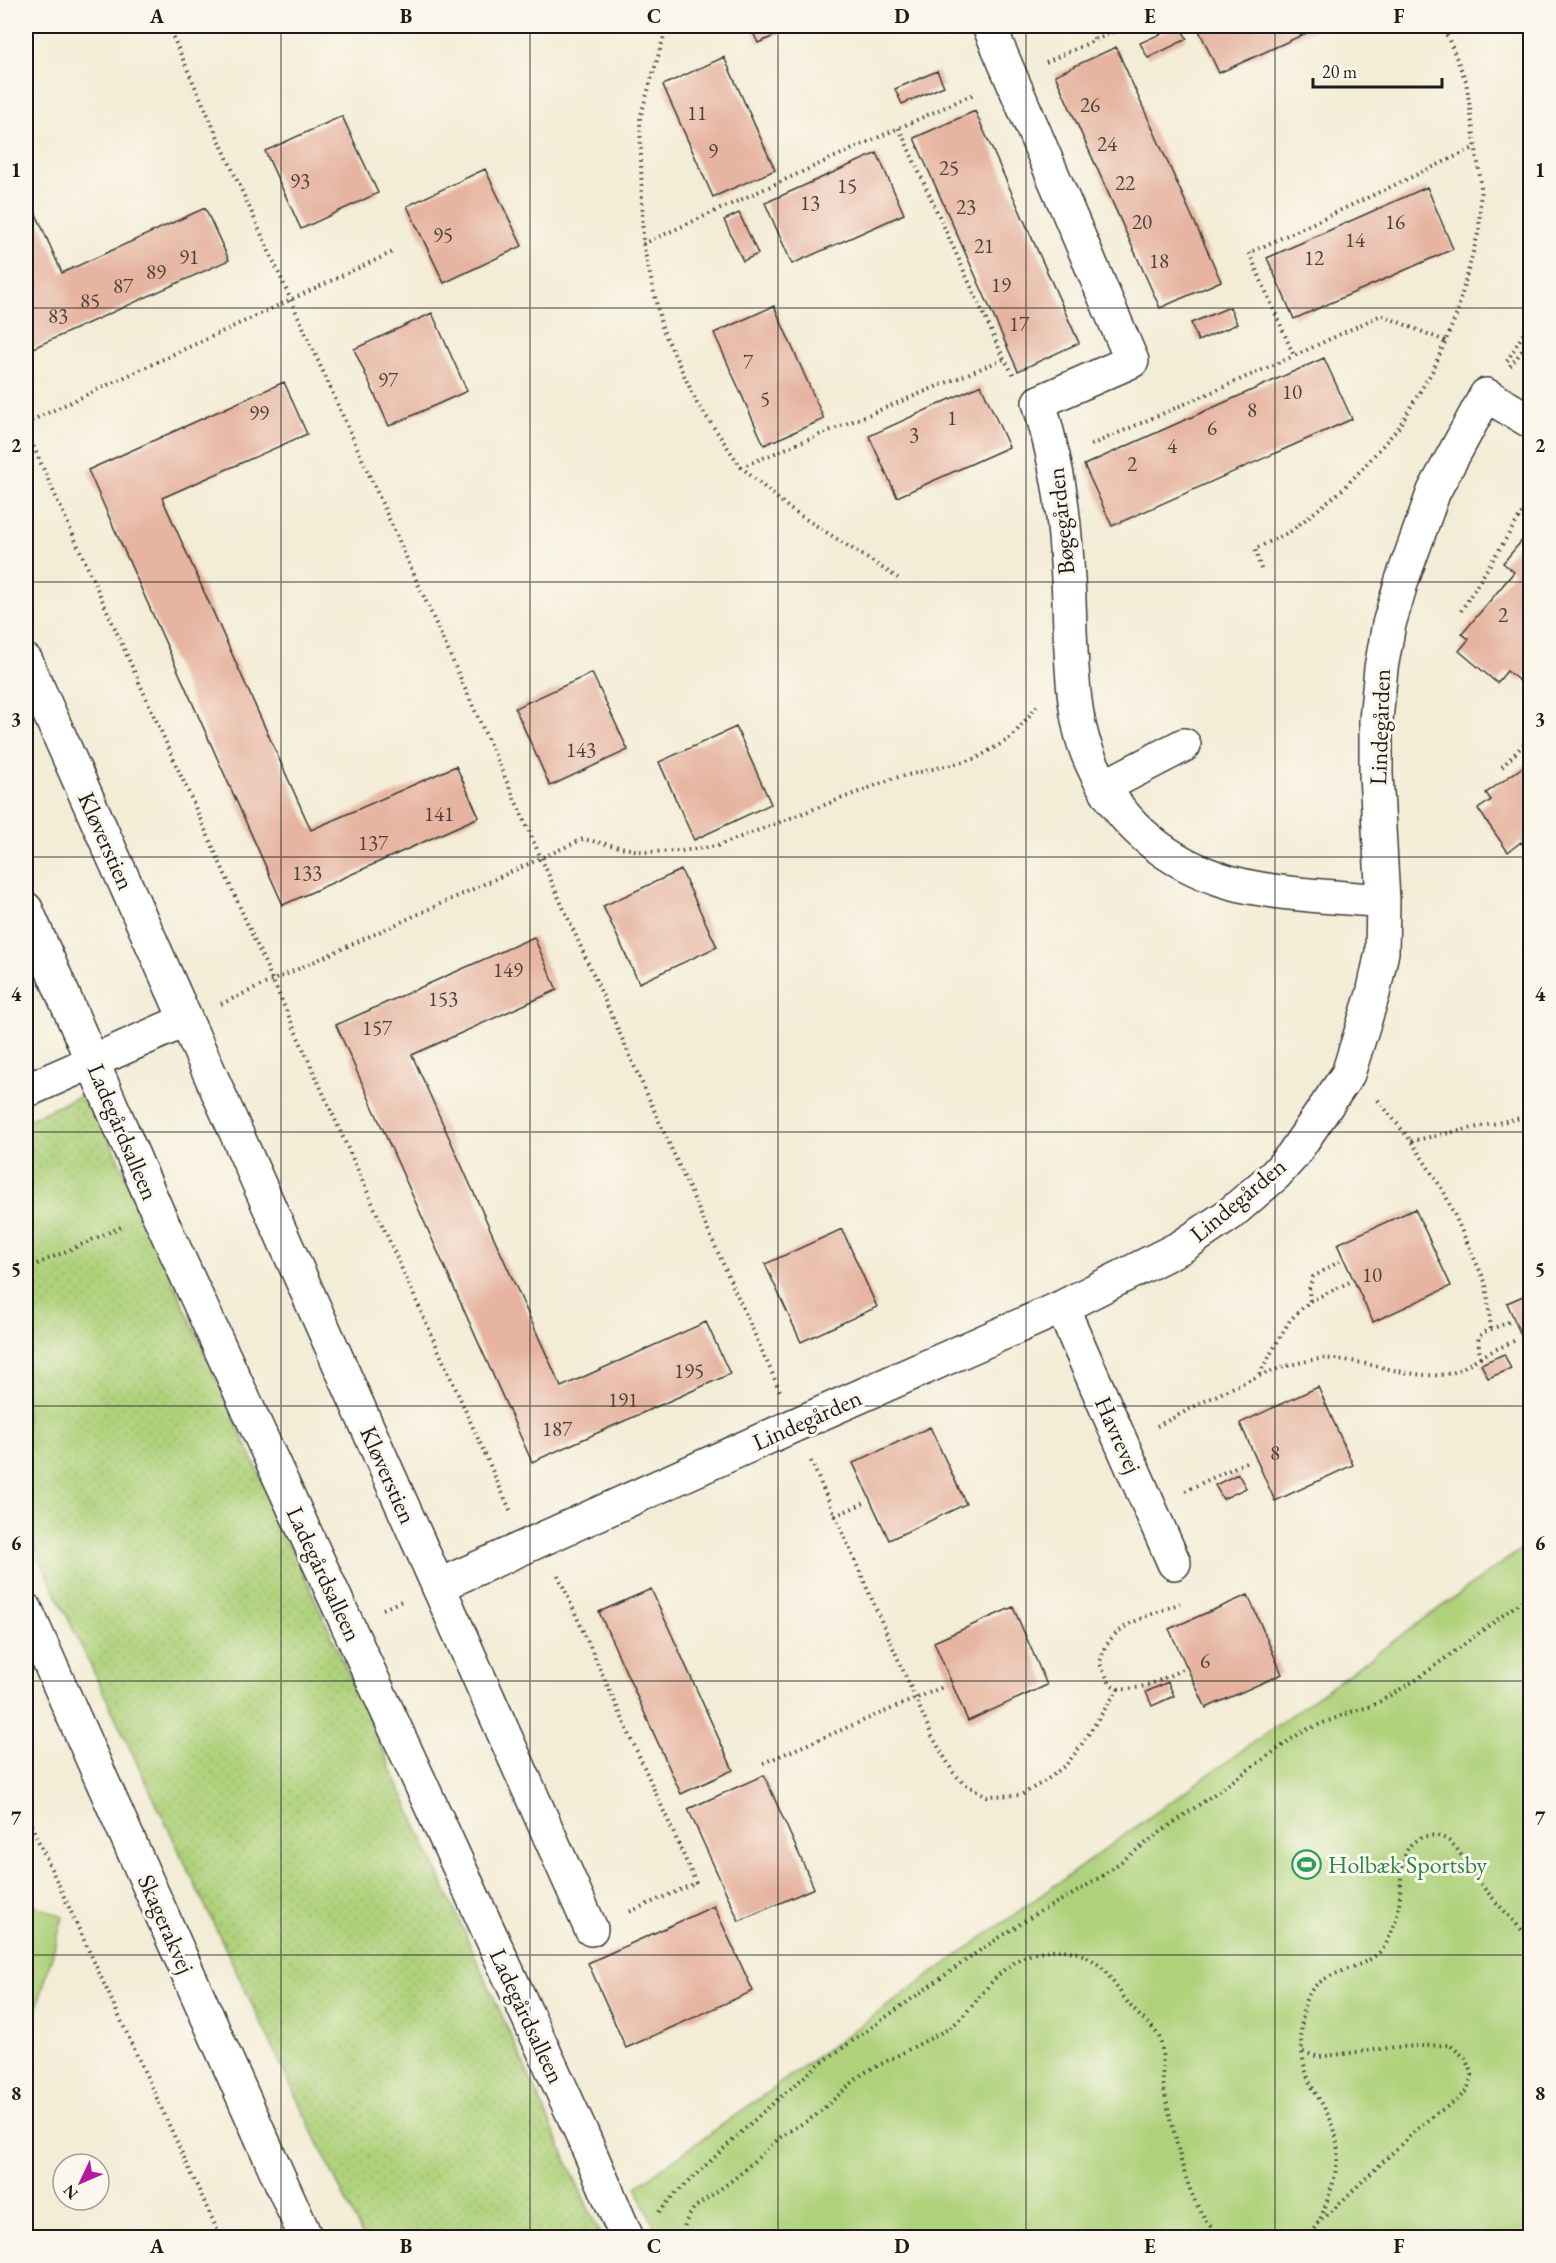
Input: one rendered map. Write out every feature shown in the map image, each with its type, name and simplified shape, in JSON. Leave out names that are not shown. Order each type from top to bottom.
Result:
[{"type":"street","points":[[989,26],[1132,361],[1039,402]]},
{"type":"street","name":"Lindegården","points":[[438,1586],[1062,1307],[1181,1247],[1230,1214],[1275,1175],[1292,1156],[1348,1074],[1374,994],[1382,952],[1383,901],[1376,774],[1376,720],[1381,668],[1389,624],[1402,580],[1434,491],[1486,395],[1530,421]]},
{"type":"street","name":"Bøgegården","points":[[1039,402],[1056,460],[1062,509],[1074,692],[1087,752],[1123,815],[1149,841],[1180,861],[1218,879],[1262,889],[1383,901]]},
{"type":"street","name":"Kløverstien","points":[[26,661],[591,1929]]},
{"type":"street","points":[[1105,786],[1184,745]]},
{"type":"street","name":"Ladegårdsalleen","points":[[26,909],[157,1211],[582,2134],[627,2238]]},
{"type":"street","points":[[26,1091],[186,1020]]},
{"type":"street","name":"Havrevej","points":[[1062,1307],[1174,1563]]},
{"type":"street","name":"Skagerakvej","points":[[26,1610],[306,2238]]},
{"type":"path","points":[[168,26],[932,1736],[953,1772],[963,1783],[987,1796],[1021,1795],[1045,1781],[1066,1764],[1080,1747],[1118,1689]]},
{"type":"path","points":[[667,26],[640,118],[643,244],[662,328],[697,403],[741,468],[790,509],[898,578]]},
{"type":"path","points":[[1089,26],[1095,40]]},
{"type":"path","points":[[643,244],[1127,26]]},
{"type":"path","points":[[1261,569],[1256,549],[1291,531],[1341,491],[1398,428],[1433,370],[1456,316],[1479,230],[1481,184],[1466,81],[1443,26]]},
{"type":"path","points":[[899,128],[1004,359],[1019,383],[1039,402]]},
{"type":"path","points":[[1294,356],[1249,253],[1476,147]]},
{"type":"path","points":[[26,423],[395,251]]},
{"type":"path","points":[[1056,460],[1294,356],[1381,315],[1445,340]]},
{"type":"path","points":[[741,468],[1004,359]]},
{"type":"path","points":[[26,430],[272,980],[534,1543],[696,1883],[591,1929]]},
{"type":"path","points":[[1461,611],[1530,500]]},
{"type":"path","points":[[186,1020],[583,839],[644,852],[681,851],[717,846],[895,778],[975,759],[1011,738],[1046,695],[1056,692],[1074,692]]},
{"type":"path","points":[[1502,767],[1530,738]]},
{"type":"path","points":[[1348,1074],[1369,1089],[1411,1141],[1444,1192],[1486,1284],[1492,1329]]},
{"type":"path","points":[[1411,1141],[1530,1116]]},
{"type":"path","points":[[26,1269],[157,1211]]},
{"type":"path","points":[[1310,1301],[1313,1277],[1340,1261]]},
{"type":"path","points":[[1259,1375],[1290,1320],[1310,1301],[1350,1282]]},
{"type":"path","points":[[1480,1356],[1478,1337],[1509,1322]]},
{"type":"path","points":[[1121,1443],[1259,1375],[1312,1360],[1340,1358],[1433,1374],[1456,1371],[1480,1356],[1518,1339]]},
{"type":"path","points":[[1149,1508],[1250,1460]]},
{"type":"path","points":[[835,1516],[866,1502]]},
{"type":"path","points":[[1174,1563],[1175,1578],[1182,1602],[1123,1628],[1104,1646],[1100,1664],[1110,1684],[1118,1689],[1129,1690],[1142,1687],[1183,1669]]},
{"type":"path","points":[[347,1624],[438,1586]]},
{"type":"path","points":[[657,2218],[660,2210],[674,2195],[763,2112],[817,2066],[1010,1930],[1102,1876],[1303,1731],[1372,1706],[1416,1680],[1530,1595]]},
{"type":"path","points":[[763,1763],[943,1687]]},
{"type":"path","points":[[26,1814],[221,2238]]},
{"type":"path","points":[[1315,2227],[1335,2180],[1339,2152],[1335,2127],[1307,2076],[1302,2051],[1304,2006],[1309,1994],[1318,1983],[1373,1956],[1383,1948],[1399,1911],[1405,1854],[1411,1845],[1419,1838],[1430,1835],[1451,1842],[1477,1879],[1530,1939]]},
{"type":"path","points":[[683,2238],[685,2223],[694,2208],[734,2179],[783,2136],[815,2116],[862,2074],[963,2018],[994,1978],[1011,1964],[1028,1955],[1048,1949],[1066,1950],[1087,1956],[1103,1969],[1133,2009],[1159,2036],[1163,2082],[1185,2179],[1195,2204],[1221,2238]]},
{"type":"path","points":[[1302,2051],[1319,2057],[1396,2047],[1450,2045],[1465,2058],[1472,2075],[1467,2090],[1455,2102],[1421,2126],[1315,2227],[1307,2238]]},
{"type":"green space","points":[[88,1092],[601,2237],[363,2237],[26,1530],[26,1121]]},
{"type":"green space","name":"Holbæk Sportsby","points":[[1530,1543],[1530,2237],[659,2237],[636,2187]]},
{"type":"green space","points":[[26,1902],[63,1917],[34,2019],[26,2032]]},
{"type":"building","points":[[750,26],[798,26],[758,43]]},
{"type":"building","points":[[1178,26],[1187,39],[1148,58],[1140,43]]},
{"type":"building","points":[[1197,26],[1322,26],[1219,73]]},
{"type":"building","points":[[1116,47],[1221,281],[1160,308],[1055,75]]},
{"type":"building","points":[[724,57],[775,170],[713,197],[663,85]]},
{"type":"building","points":[[937,71],[944,86],[902,104],[895,89]]},
{"type":"building","points":[[975,111],[1079,343],[1018,371],[914,138]]},
{"type":"building","points":[[342,116],[378,193],[301,229],[265,151]]},
{"type":"building","points":[[877,153],[904,214],[792,264],[765,203]]},
{"type":"building","points":[[485,169],[522,246],[444,283],[407,206]]},
{"type":"building","points":[[1427,187],[1453,249],[1294,319],[1267,258]]},
{"type":"building","points":[[26,191],[62,273],[205,208],[229,260],[33,348],[26,332]]},
{"type":"building","points":[[739,213],[758,254],[743,261],[724,220]]},
{"type":"building","points":[[774,306],[824,419],[764,445],[714,333]]},
{"type":"building","points":[[1230,307],[1237,324],[1198,341],[1191,323]]},
{"type":"building","points":[[432,313],[467,391],[389,426],[354,349]]},
{"type":"building","points":[[1324,358],[1352,419],[1112,526],[1084,465]]},
{"type":"building","points":[[284,382],[307,434],[162,498],[311,830],[456,766],[479,817],[283,905],[88,470]]},
{"type":"building","points":[[981,385],[1009,447],[897,497],[869,436]]},
{"type":"building","points":[[1530,531],[1530,637],[1525,644],[1530,649],[1530,670],[1521,682],[1507,671],[1497,683],[1459,651],[1469,639],[1462,634],[1514,572],[1503,563]]},
{"type":"building","points":[[592,673],[628,750],[550,786],[515,708]]},
{"type":"building","points":[[736,727],[771,804],[694,840],[659,762]]},
{"type":"building","points":[[1530,762],[1530,855],[1521,842],[1508,852],[1478,809],[1491,800],[1486,793]]},
{"type":"building","points":[[681,870],[717,947],[639,983],[603,906]]},
{"type":"building","points":[[534,937],[557,990],[412,1055],[561,1387],[706,1322],[730,1374],[532,1462],[336,1025]]},
{"type":"building","points":[[1415,1209],[1451,1286],[1373,1322],[1337,1244]]},
{"type":"building","points":[[842,1229],[877,1307],[801,1342],[765,1264]]},
{"type":"building","points":[[1530,1293],[1530,1356],[1507,1303]]},
{"type":"building","points":[[1504,1354],[1511,1369],[1488,1378],[1481,1364]]},
{"type":"building","points":[[1318,1387],[1353,1465],[1275,1501],[1240,1423]]},
{"type":"building","points":[[930,1427],[966,1504],[889,1540],[853,1463]]},
{"type":"building","points":[[1238,1474],[1246,1488],[1223,1499],[1215,1485]]},
{"type":"building","points":[[651,1589],[733,1770],[681,1794],[599,1612]]},
{"type":"building","points":[[1248,1595],[1282,1674],[1206,1708],[1169,1629]]},
{"type":"building","points":[[1013,1607],[1047,1685],[968,1721],[934,1642]]},
{"type":"building","points":[[1168,1682],[1174,1696],[1152,1706],[1146,1692]]},
{"type":"building","points":[[764,1775],[814,1888],[739,1921],[688,1809]]},
{"type":"building","points":[[714,1906],[753,1991],[626,2048],[588,1963]]},
{"type":"place","name":"Holbæk Sportsby","points":[[1307,1865]]}]
